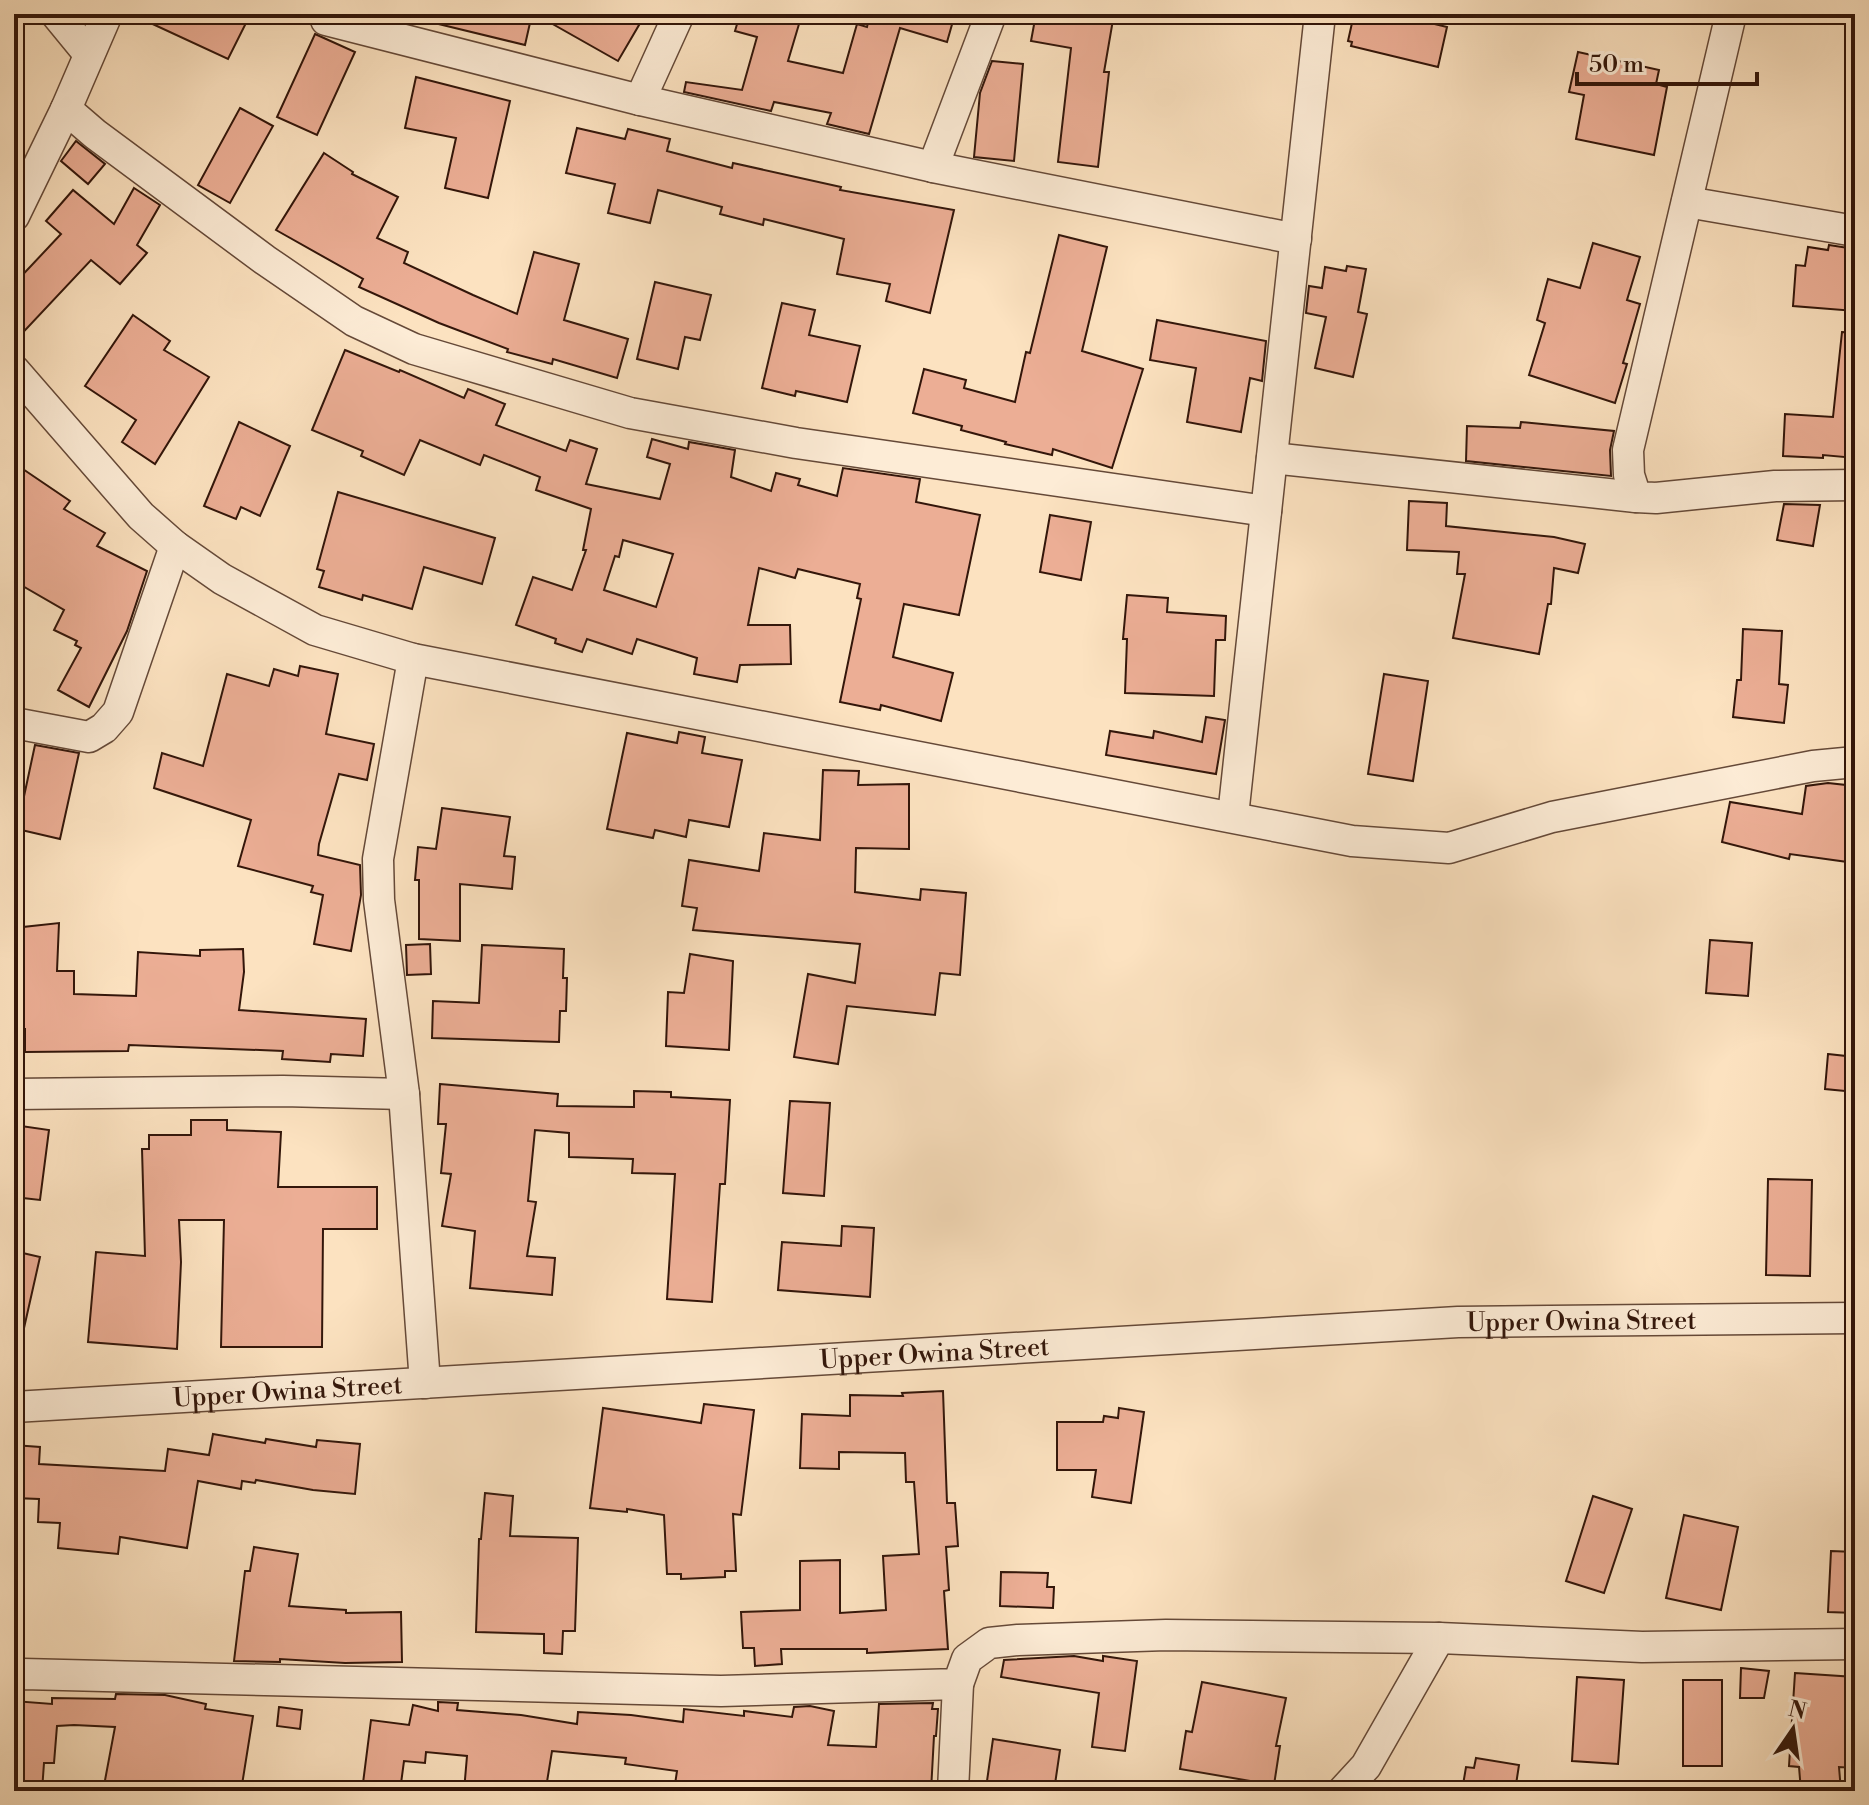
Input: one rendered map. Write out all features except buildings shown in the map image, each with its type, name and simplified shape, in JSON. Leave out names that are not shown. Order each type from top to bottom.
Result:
[{"type":"street","points":[[56,14],[88,53]]},
{"type":"street","points":[[14,216],[66,109],[107,14]]},
{"type":"street","points":[[640,100],[679,14]]},
{"type":"street","points":[[933,167],[991,14]]},
{"type":"street","points":[[1233,816],[1320,14]]},
{"type":"street","points":[[1636,497],[1629,475],[1628,450],[1731,14]]},
{"type":"street","points":[[326,20],[404,26],[640,100],[933,167],[1296,239]]},
{"type":"street","points":[[66,109],[265,260],[354,321],[414,349],[630,413],[796,443],[1266,511]]},
{"type":"street","points":[[1687,202],[1855,231]]},
{"type":"street","points":[[14,370],[141,516],[175,546],[222,579],[315,630],[413,659],[1352,841],[1449,848],[1552,817],[1813,766],[1855,762]]},
{"type":"street","points":[[1272,458],[1656,498],[1775,486],[1855,485]]},
{"type":"street","points":[[14,723],[89,737],[104,728],[118,712],[175,546]]},
{"type":"street","points":[[413,659],[378,859],[379,900],[404,1094],[425,1383]]},
{"type":"street","points":[[14,1094],[283,1091],[404,1094]]},
{"type":"street","name":"Upper Owina Street","points":[[14,1407],[1458,1322],[1855,1318]]},
{"type":"street","points":[[953,1791],[958,1684],[967,1659],[989,1643],[1166,1635],[1439,1638],[1642,1647],[1855,1644]]},
{"type":"street","points":[[1343,1791],[1366,1766],[1439,1638]]},
{"type":"street","points":[[14,1676],[721,1691],[958,1684]]}]
